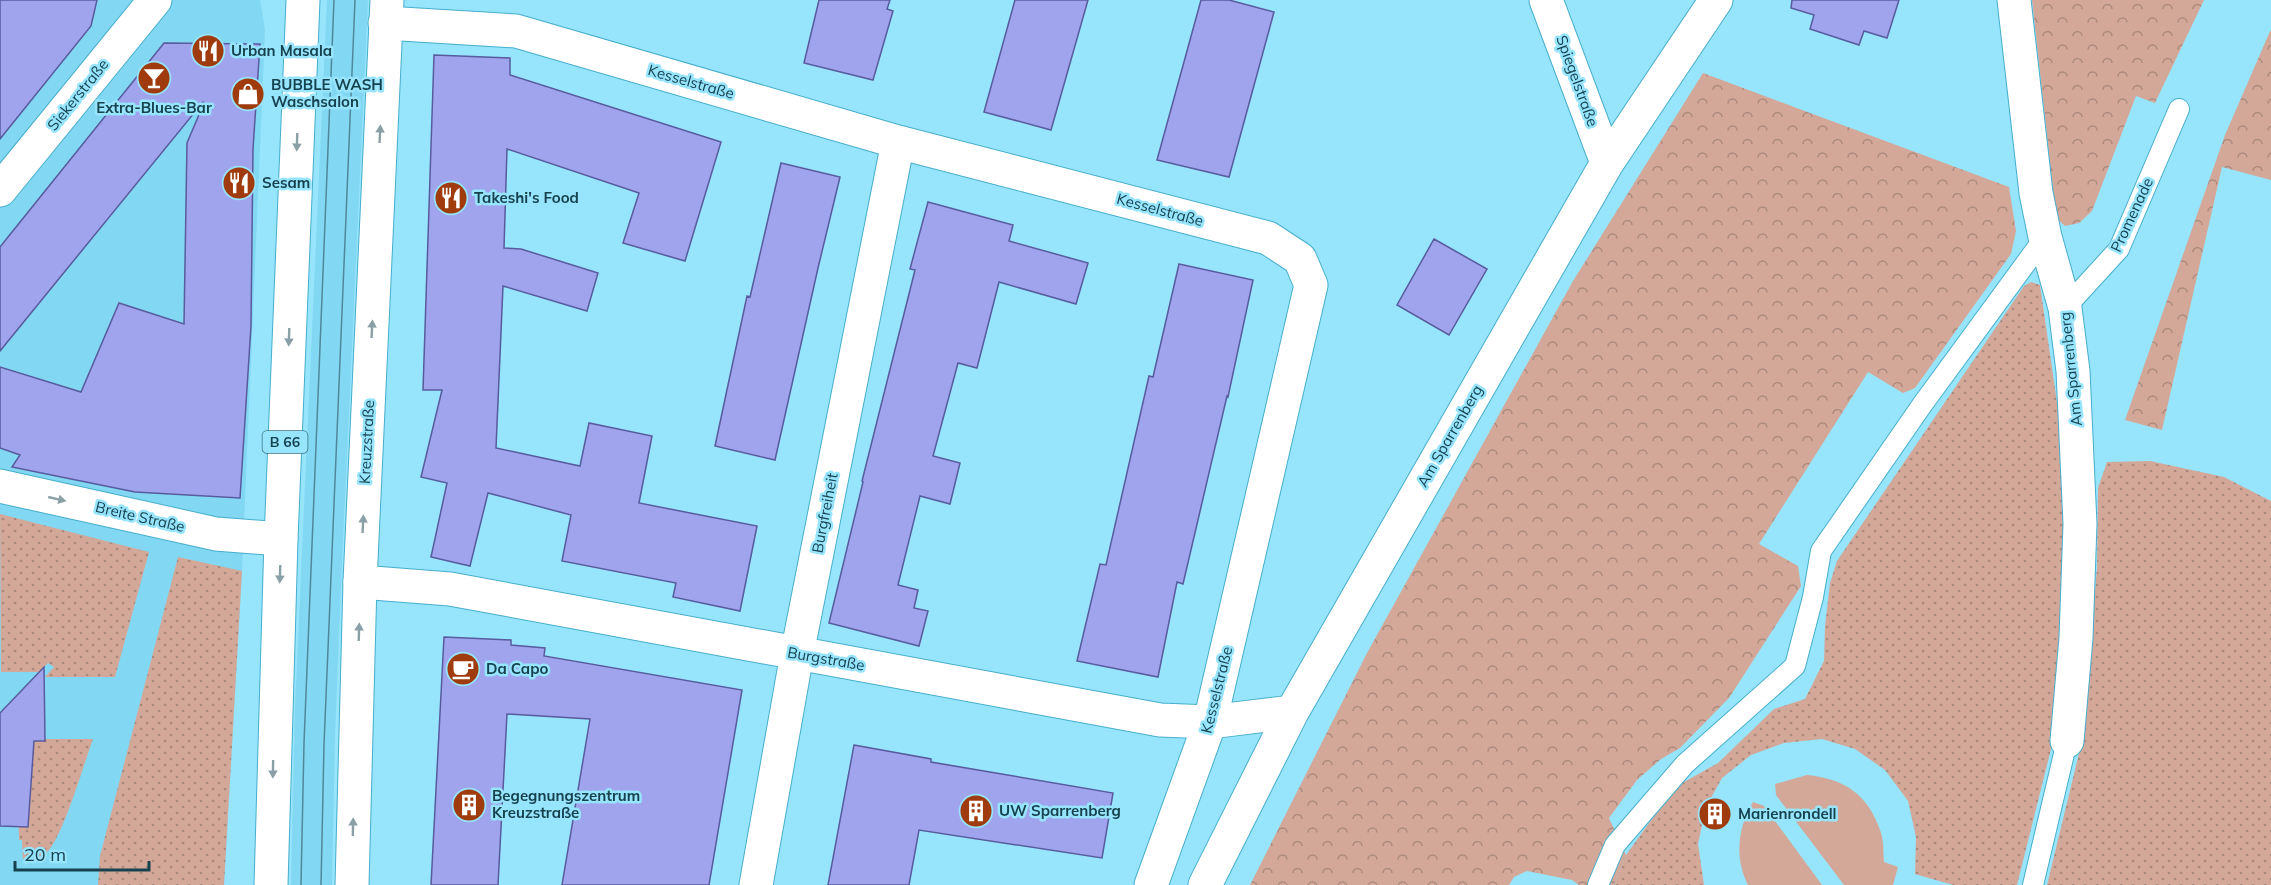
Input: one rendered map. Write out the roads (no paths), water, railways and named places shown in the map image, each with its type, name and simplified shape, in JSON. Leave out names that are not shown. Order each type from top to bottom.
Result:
[{"type":"street","name":"Siekerstraße","points":[[0,190],[155,0]]},
{"type":"street","name":"B 66","points":[[271,885],[281,539],[303,0]]},
{"type":"street","name":"Spiegelstraße","points":[[1546,0],[1607,163]]},
{"type":"street","name":"Am Sparrenberg","points":[[1205,885],[1292,712],[1607,163],[1716,0]]},
{"type":"street","name":"Am Sparrenberg","points":[[2014,0],[2036,193],[2045,237],[2065,308],[2075,406],[2080,524],[2076,638],[2067,741]]},
{"type":"street","name":"Kesselstraße","points":[[386,11],[516,32],[898,142],[1268,238],[1300,259],[1311,285],[1210,722],[1151,885]]},
{"type":"street","name":"Kreuzstraße","points":[[352,885],[360,582],[386,11]]},
{"type":"street","name":"Burgfreiheit","points":[[756,885],[797,654],[898,142]]},
{"type":"street","name":"Breite Straße","points":[[0,486],[216,534],[281,539]]},
{"type":"street","name":"Burgstraße","points":[[360,582],[450,589],[1160,720],[1210,722],[1292,712]]},
{"type":"lane","name":"Promenade","points":[[2065,308],[2119,249],[2179,109]]},
{"type":"lane","points":[[1598,885],[1615,845],[1685,764],[1795,666],[1813,597],[1821,550],[1957,356],[2045,237]]},
{"type":"lane","points":[[2032,885],[2067,741]]},
{"type":"tram line","points":[[301,885],[304,743],[334,0]]},
{"type":"tram line","points":[[321,885],[324,745],[355,0]]},
{"type":"place","name":"Urban Masala","points":[[208,51]]},
{"type":"place","name":"Extra-Blues-Bar","points":[[154,78]]},
{"type":"place","name":"BUBBLE WASH Waschsalon","points":[[248,94]]},
{"type":"place","name":"Sesam","points":[[239,183]]},
{"type":"place","name":"Takeshi's Food","points":[[451,198]]},
{"type":"place","name":"Da Capo","points":[[463,669]]},
{"type":"place","name":"Begegnungszentrum Kreuzstraße","points":[[469,805]]},
{"type":"place","name":"UW Sparrenberg","points":[[976,811]]},
{"type":"place","name":"Marienrondell","points":[[1715,814]]}]
